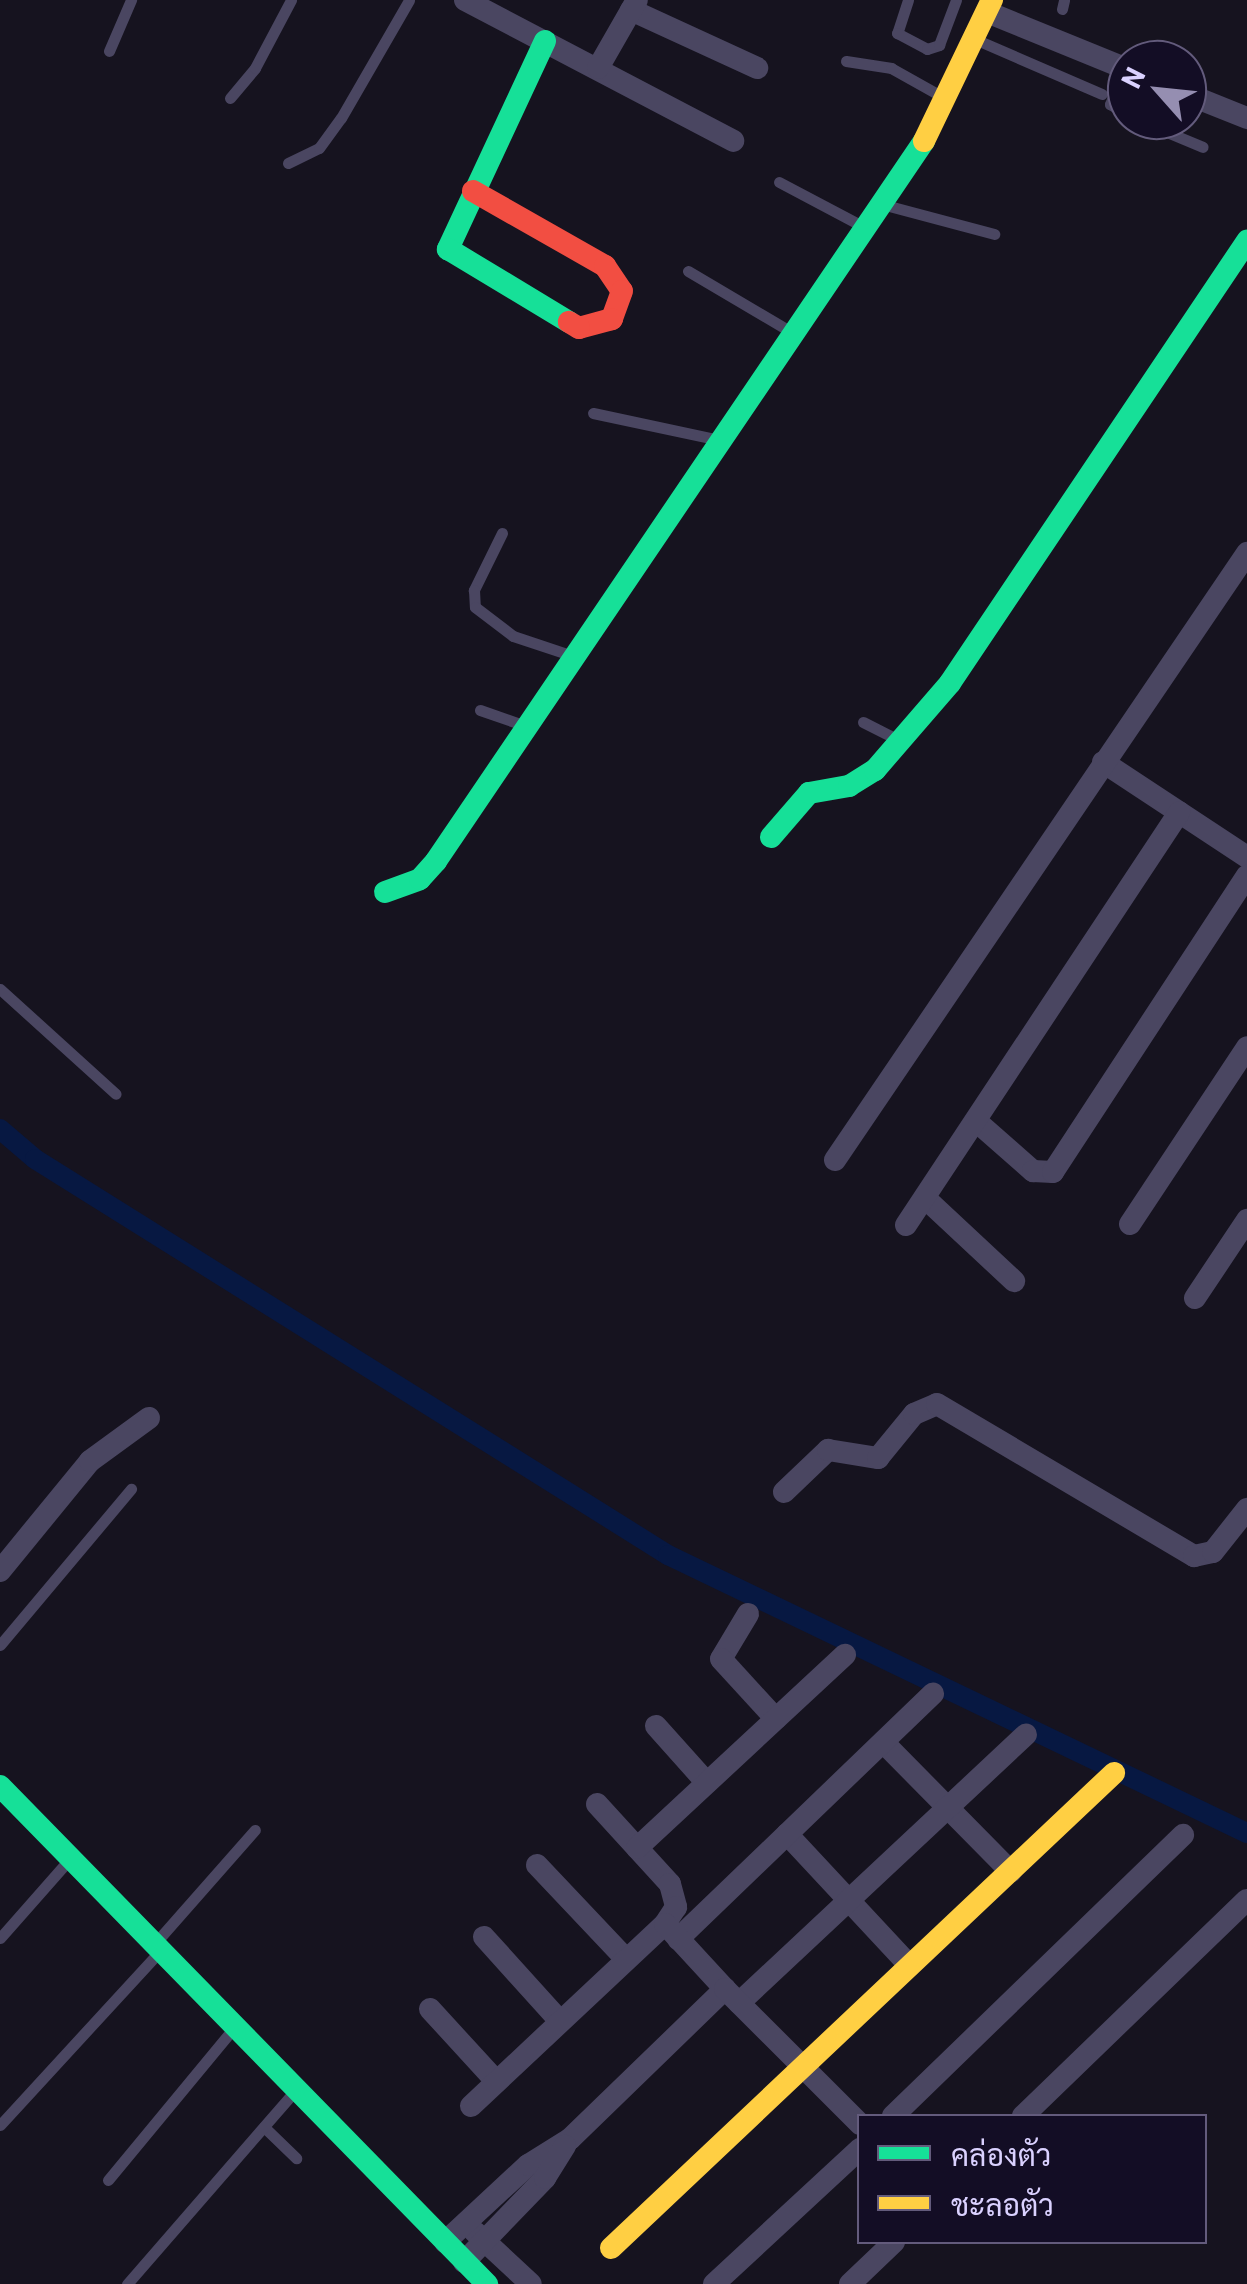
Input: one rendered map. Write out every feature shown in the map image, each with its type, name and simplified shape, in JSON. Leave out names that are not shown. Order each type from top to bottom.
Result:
[{"type":"street","points":[[465,0],[497,7],[546,41],[733,142]]},
{"type":"street","points":[[598,68],[634,5],[756,68]]},
{"type":"street","points":[[385,892],[420,879],[436,861],[720,440],[885,205],[948,101],[990,6],[1107,61]]},
{"type":"street","points":[[473,191],[605,266],[622,291],[612,318],[579,328],[453,256],[449,242],[473,191],[546,41]]},
{"type":"street","points":[[1207,102],[1247,118]]},
{"type":"street","points":[[772,837],[808,793],[861,782],[902,742],[1018,589],[1247,241]]},
{"type":"street","points":[[835,1160],[1247,554]]},
{"type":"street","points":[[1103,762],[1245,850]]},
{"type":"street","points":[[906,1225],[1179,812]]},
{"type":"street","points":[[976,1121],[1033,1171],[1053,1172],[1247,876]]},
{"type":"street","points":[[1130,1224],[1247,1047]]},
{"type":"street","points":[[925,1198],[1014,1281]]},
{"type":"street","points":[[1195,1298],[1247,1220]]},
{"type":"street","points":[[784,1492],[828,1450],[878,1458],[914,1414],[937,1404],[1194,1556],[1213,1552],[1247,1509]]},
{"type":"street","points":[[0,1570],[90,1461],[148,1418]]},
{"type":"street","points":[[748,1614],[721,1659],[776,1719]]},
{"type":"street","points":[[638,1848],[845,1654]]},
{"type":"street","points":[[470,2106],[626,1959],[671,1931],[787,1834],[933,1694]]},
{"type":"street","points":[[656,1726],[707,1782]]},
{"type":"street","points":[[445,2242],[528,2166],[570,2139],[848,1900],[1026,1734]]},
{"type":"street","points":[[883,1742],[1010,1872]]},
{"type":"street","points":[[611,2248],[1114,1773]]},
{"type":"street","points":[[0,1786],[68,1861],[487,2284]]},
{"type":"street","points":[[597,1804],[676,1895],[671,1931]]},
{"type":"street","points":[[787,1834],[910,1966]]},
{"type":"street","points":[[896,2114],[1183,1835]]},
{"type":"street","points":[[537,1865],[626,1959]]},
{"type":"street","points":[[1024,2114],[1247,1900]]},
{"type":"street","points":[[671,1931],[857,2121]]},
{"type":"street","points":[[484,1937],[560,2021]]},
{"type":"street","points":[[430,2009],[496,2081]]},
{"type":"street","points":[[464,2262],[545,2178],[570,2139]]},
{"type":"street","points":[[714,2284],[857,2152]]},
{"type":"street","points":[[466,2222],[532,2284]]},
{"type":"street","points":[[850,2284],[892,2244]]},
{"type":"lane","points":[[110,51],[131,0]]},
{"type":"lane","points":[[230,98],[255,68],[290,0]]},
{"type":"lane","points":[[288,163],[306,158],[330,133],[409,0]]},
{"type":"lane","points":[[908,0],[897,33],[927,50],[939,45],[956,0]]},
{"type":"lane","points":[[975,40],[1102,94]]},
{"type":"lane","points":[[846,62],[891,68],[948,101]]},
{"type":"lane","points":[[1185,140],[1202,147]]},
{"type":"lane","points":[[779,182],[868,229]]},
{"type":"lane","points":[[885,205],[994,234]]},
{"type":"lane","points":[[688,271],[795,335]]},
{"type":"lane","points":[[593,413],[720,440]]},
{"type":"lane","points":[[502,533],[474,590],[475,608],[512,636],[573,656]]},
{"type":"lane","points":[[480,710],[525,726]]},
{"type":"lane","points":[[864,722],[902,742]]},
{"type":"lane","points":[[0,990],[116,1094]]},
{"type":"lane","points":[[0,1645],[131,1489]]},
{"type":"lane","points":[[0,2125],[157,1948],[255,1830]]},
{"type":"lane","points":[[0,1938],[68,1861]]},
{"type":"lane","points":[[108,2180],[235,2027]]},
{"type":"lane","points":[[128,2284],[296,2089]]},
{"type":"lane","points":[[264,2126],[296,2158]]},
{"type":"waterway","points":[[0,1129],[35,1159],[668,1555],[1247,1833]]},
{"type":"traffic: fast","points":[[545,41],[448,249],[569,322]]},
{"type":"traffic: fast","points":[[385,892],[420,879],[436,861],[924,141]]},
{"type":"traffic: fast","points":[[771,837],[809,793],[849,786],[875,770],[950,683],[1247,241]]},
{"type":"traffic: fast","points":[[0,1786],[487,2284]]},
{"type":"traffic: slow","points":[[924,141],[992,0]]},
{"type":"traffic: slow","points":[[611,2248],[1114,1773]]},
{"type":"traffic: jam","points":[[473,191],[605,266],[622,291],[612,319],[579,328],[569,322]]}]
